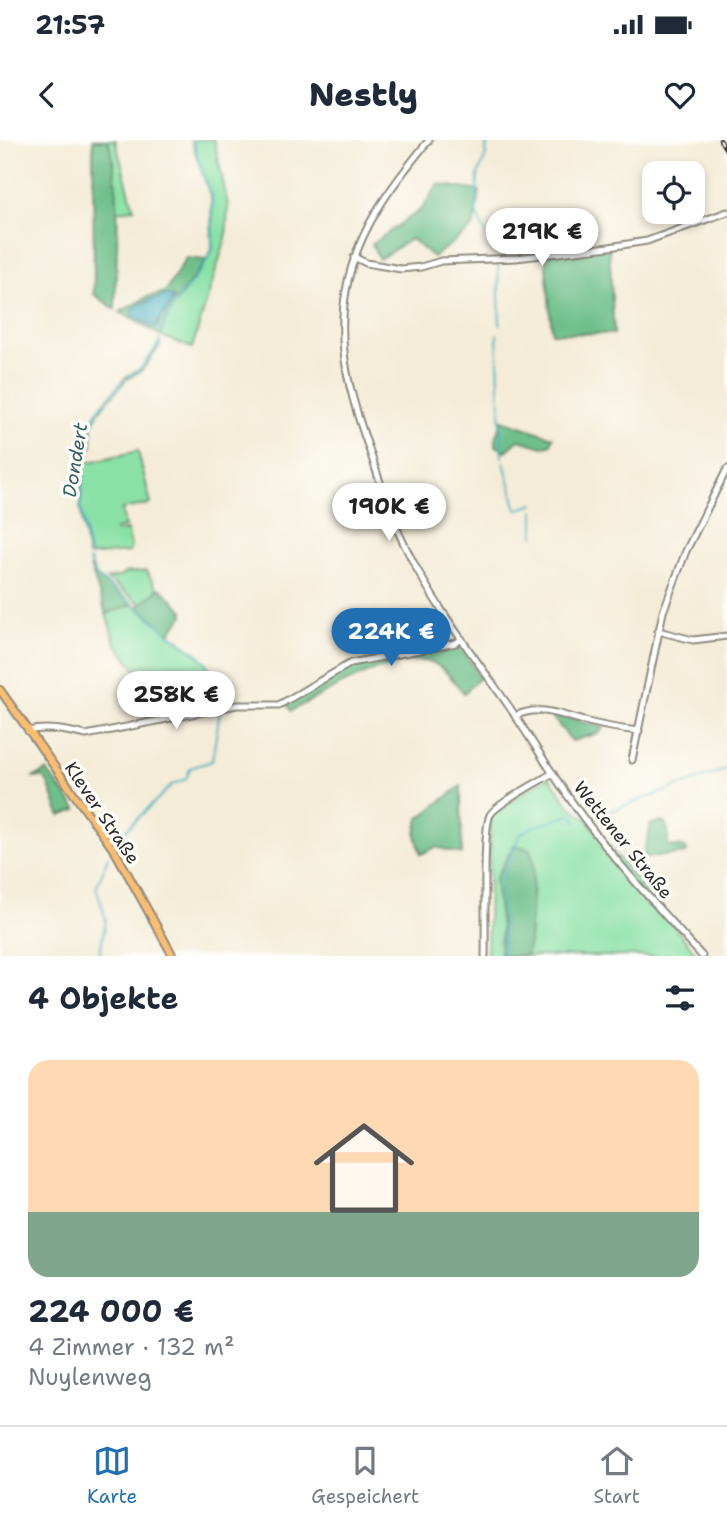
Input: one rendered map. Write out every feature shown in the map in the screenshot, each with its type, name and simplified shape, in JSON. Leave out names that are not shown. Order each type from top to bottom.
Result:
[{"type":"main road","name":"Klever Straße","points":[[0,690],[116,853],[173,956]]},
{"type":"street","name":"Wettener Straße","points":[[429,140],[393,184],[374,213],[354,257],[343,316],[343,347],[349,387],[396,525],[416,568],[553,773],[620,865],[702,956]]},
{"type":"street","points":[[354,257],[401,269],[442,261],[558,253],[647,242],[727,212]]},
{"type":"street","points":[[632,760],[658,631],[669,594],[686,551],[727,469]]},
{"type":"street","points":[[658,631],[693,640],[727,636]]},
{"type":"street","points":[[28,731],[68,731],[86,735],[237,705],[279,705],[351,663],[445,645],[462,639]]},
{"type":"street","points":[[515,716],[532,710],[545,710],[613,728],[639,731]]},
{"type":"street","points":[[485,956],[489,817],[499,806],[553,773]]},
{"type":"green space","points":[[93,140],[108,140],[116,181],[118,224],[115,309],[94,294]]},
{"type":"green space","points":[[108,140],[115,140],[134,209],[117,211],[113,159]]},
{"type":"green space","points":[[191,140],[214,140],[228,205],[226,238],[192,348],[161,336],[163,323],[169,312],[203,266],[212,249],[211,198]]},
{"type":"green space","points":[[438,184],[480,191],[473,228],[433,257],[411,239],[379,259],[372,244],[423,208]]},
{"type":"green space","points":[[609,247],[614,334],[552,333],[545,254]]},
{"type":"green space","points":[[186,258],[206,260],[168,315],[161,336],[120,312],[147,297],[165,292]],"holes":[[[166,295],[174,298],[155,328],[133,316],[132,311],[142,303]]]},
{"type":"green space","points":[[160,339],[160,346],[142,370],[126,380],[99,411],[93,424],[92,445],[85,463],[138,451],[151,504],[122,509],[125,527],[115,529],[116,532],[127,530],[131,546],[129,552],[88,556],[80,506],[82,464],[89,445],[90,429],[98,410],[125,378],[141,368]]},
{"type":"green space","points":[[502,420],[553,437],[551,444],[543,447],[519,440],[506,451],[496,446],[496,436]]},
{"type":"green space","points":[[90,566],[96,576],[133,604],[106,614]]},
{"type":"green space","points":[[146,571],[158,590],[141,604],[107,579],[122,576],[124,573]]},
{"type":"green space","points":[[160,588],[183,610],[183,616],[169,634],[138,606]]},
{"type":"green space","points":[[131,603],[207,662],[220,706],[212,684],[193,693],[198,711],[171,716],[115,642],[106,614]]},
{"type":"green space","points":[[458,643],[480,677],[464,693],[437,665],[418,660],[400,662],[360,676],[291,711],[287,703],[352,665]]},
{"type":"green space","points":[[554,714],[604,728],[599,733],[572,741],[553,718]]},
{"type":"green space","points":[[47,771],[77,810],[60,816],[48,783],[43,777],[32,778]]},
{"type":"green space","points":[[549,777],[571,807],[586,818],[698,956],[487,956],[491,817],[500,807]]},
{"type":"green space","points":[[461,786],[462,854],[436,847],[421,854],[416,835],[419,818]]},
{"type":"green space","points":[[665,823],[668,830],[668,846],[683,847],[687,850],[686,853],[644,858],[650,825]]},
{"type":"green space","points":[[514,845],[530,849],[534,862],[529,942],[526,955],[500,956],[501,929],[495,880]]},
{"type":"water","points":[[166,295],[173,297],[173,300],[155,328],[132,315],[133,309],[142,303]]},
{"type":"waterway","name":"Dondert","points":[[161,334],[170,311],[213,249],[212,197],[193,140]]},
{"type":"waterway","points":[[487,140],[486,155],[478,175],[476,214],[497,255]]},
{"type":"waterway","points":[[498,262],[500,324]]},
{"type":"waterway","points":[[497,334],[502,457]]},
{"type":"waterway","name":"Dondert","points":[[129,376],[141,369],[160,341]]},
{"type":"waterway","name":"Dondert","points":[[89,555],[81,507],[90,429],[98,410],[126,379]]},
{"type":"waterway","points":[[504,462],[517,510],[534,504]]},
{"type":"waterway","points":[[534,511],[534,536]]},
{"type":"waterway","name":"Dondert","points":[[90,560],[96,576],[135,605]]},
{"type":"waterway","name":"Dondert","points":[[137,607],[206,662],[219,705]]},
{"type":"waterway","name":"Dondert","points":[[118,846],[125,836],[124,832],[173,784],[186,779],[190,768],[212,761],[220,711]]},
{"type":"waterway","points":[[591,818],[727,769]]},
{"type":"waterway","points":[[504,956],[501,882],[519,836],[536,826],[572,814],[577,822]]},
{"type":"waterway","name":"Dondert","points":[[105,865],[108,857]]},
{"type":"waterway","name":"Dondert","points":[[97,891],[104,868]]},
{"type":"waterway","name":"Dondert","points":[[98,893],[106,920],[99,956]]},
{"type":"railway","points":[[720,140],[727,151]]}]
